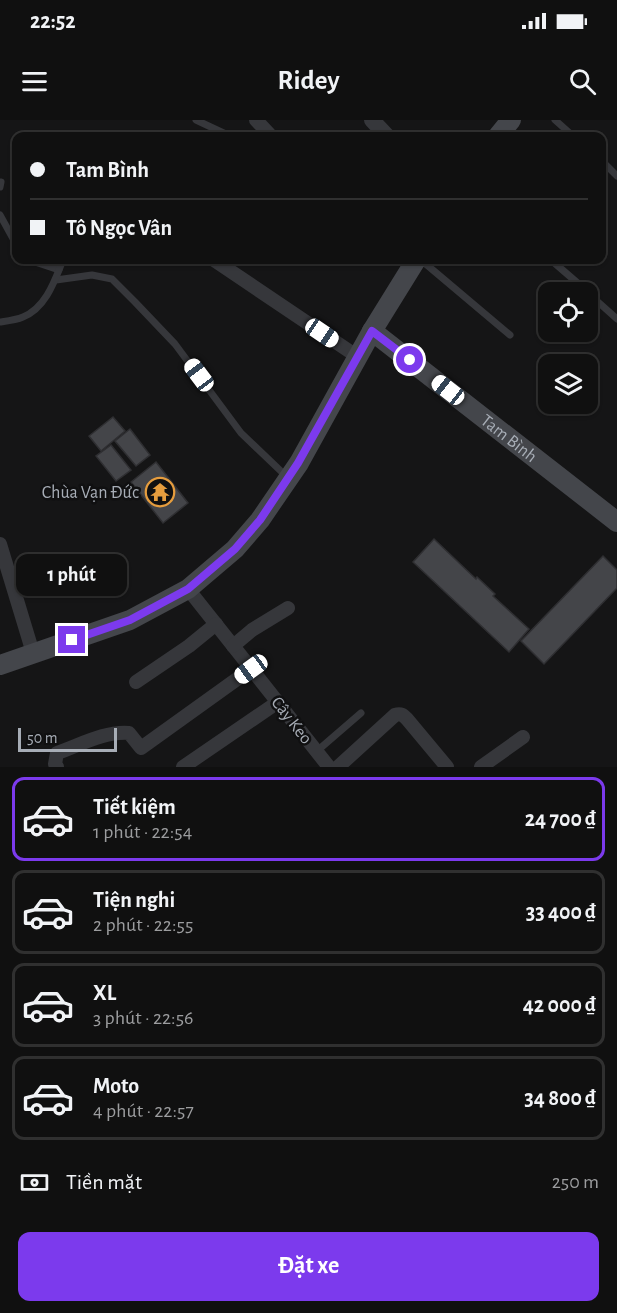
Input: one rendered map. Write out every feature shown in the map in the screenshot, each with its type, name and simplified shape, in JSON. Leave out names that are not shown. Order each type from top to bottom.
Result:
[{"type":"main road","points":[[0,665],[130,620],[188,589],[235,549],[260,520],[298,463],[411,264]]},
{"type":"main road","name":"Tam Bình","points":[[372,331],[617,522]]},
{"type":"street","points":[[256,120],[267,132]]},
{"type":"street","points":[[372,120],[383,132]]},
{"type":"street","points":[[220,264],[358,357]]},
{"type":"street","points":[[0,544],[33,653]]},
{"type":"street","name":"Cây Keo","points":[[188,589],[329,767]]},
{"type":"street","points":[[233,646],[252,630],[288,608]]},
{"type":"street","points":[[136,682],[189,646],[216,624]]},
{"type":"street","points":[[57,767],[55,764],[57,753],[119,732],[129,733],[141,748],[251,669]]},
{"type":"street","points":[[183,767],[278,702]]},
{"type":"street","points":[[338,767],[395,715],[402,714],[447,767]]},
{"type":"street","points":[[481,767],[523,737]]},
{"type":"lane","points":[[196,120],[222,132]]},
{"type":"lane","points":[[555,120],[568,132]]},
{"type":"lane","points":[[606,165],[617,176]]},
{"type":"lane","points":[[0,215],[12,237]]},
{"type":"lane","points":[[41,264],[59,270]]},
{"type":"lane","points":[[0,322],[23,317],[36,309],[56,279],[61,264]]},
{"type":"lane","points":[[417,264],[510,335]]},
{"type":"lane","points":[[556,264],[576,282]]},
{"type":"lane","points":[[56,279],[92,275],[112,279],[175,344],[241,434],[288,478]]},
{"type":"lane","points":[[598,302],[617,319]]},
{"type":"lane","points":[[317,751],[361,713]]},
{"type":"building","points":[[113,417],[125,431],[101,451],[89,436]]},
{"type":"building","points":[[130,429],[150,455],[136,466],[115,441]]},
{"type":"building","points":[[111,445],[131,470],[116,481],[96,456]]},
{"type":"building","name":"Chùa Vạn Đức","points":[[156,462],[188,503],[163,523],[131,482]]},
{"type":"building","points":[[434,539],[495,594],[493,596],[529,629],[509,652],[413,562]]},
{"type":"building","points":[[603,556],[617,570],[617,588],[544,664],[521,641]]},
{"type":"place","name":"Chùa Vạn Đức","points":[[160,492]]},
{"type":"route","points":[[72,640],[130,620],[188,589],[235,549],[260,520],[298,463],[372,331],[410,360]]}]
